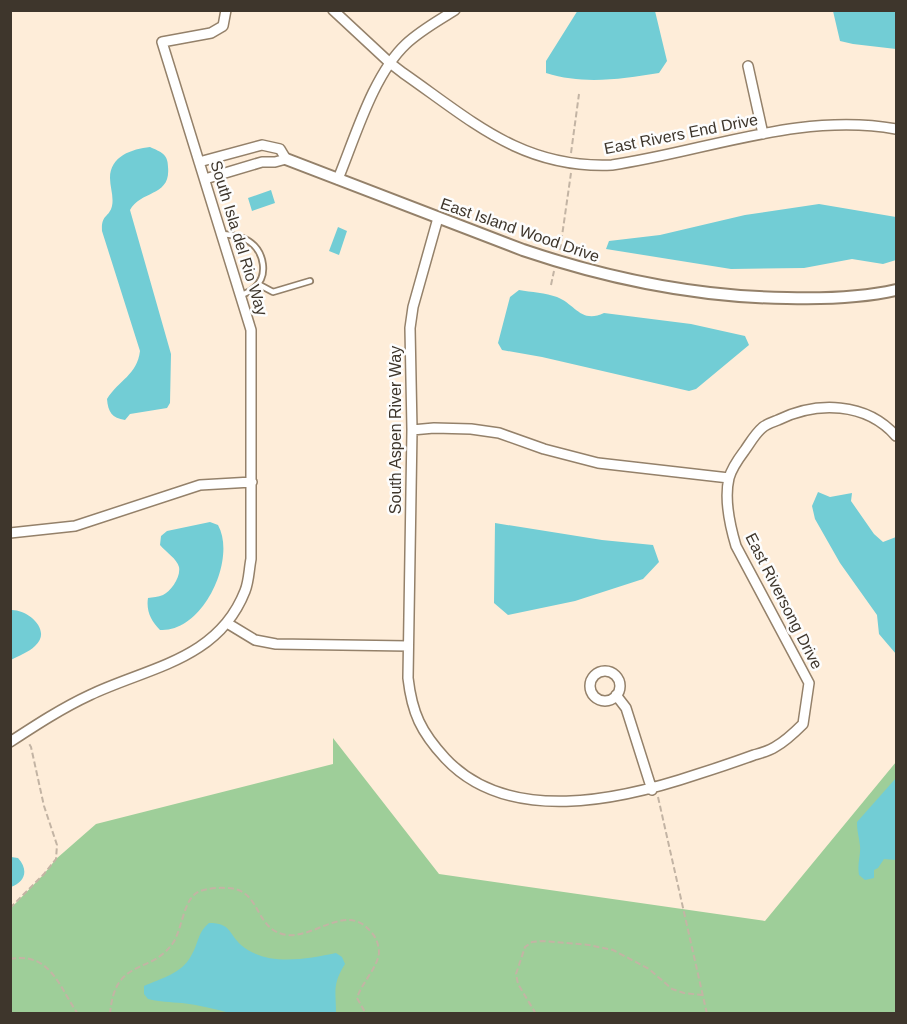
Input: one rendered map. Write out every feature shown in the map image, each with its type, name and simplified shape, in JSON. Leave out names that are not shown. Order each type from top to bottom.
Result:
[{"type":"street","name":"South Isla del Rio Way","points":[[10,742],[89,695],[186,656],[201,647],[228,623],[246,590],[251,559],[253,347],[251,330],[162,42],[211,33],[223,26],[226,10]]},
{"type":"street","name":"East Rivers End Drive","points":[[333,10],[390,63],[506,143],[531,154],[571,164],[612,165],[639,161],[803,126],[847,123],[897,129]]},
{"type":"street","points":[[338,179],[377,85],[390,63],[404,46],[423,30],[455,10]]},
{"type":"street","points":[[748,66],[763,134]]},
{"type":"street","name":"East Island Wood Drive","points":[[199,162],[262,145],[280,149],[286,159]]},
{"type":"street","name":"East Island Wood Drive","points":[[205,179],[262,162],[286,159],[562,264],[642,284],[684,291],[735,296],[808,298],[856,296],[897,290]]},
{"type":"street","name":"South Aspen River Way","points":[[408,646],[412,430],[410,328],[413,307],[438,218]]},
{"type":"street","name":"East Riversong Drive","points":[[408,646],[411,698],[423,732],[453,766],[473,782],[518,799],[545,802],[577,800],[654,789],[775,748],[803,724],[810,683],[736,546],[728,506],[729,478],[736,462],[762,427],[807,408],[833,407],[856,410],[872,416],[890,428],[897,436]]},
{"type":"street","points":[[412,430],[471,429],[500,434],[597,463],[729,478]]},
{"type":"street","points":[[10,533],[75,526],[200,485],[252,482]]},
{"type":"street","points":[[228,623],[255,640],[276,644],[408,646]]},
{"type":"street","points":[[616,695],[626,708],[654,789]]},
{"type":"lane","points":[[222,234],[242,237],[258,248],[263,273],[258,284],[242,295]]},
{"type":"lane","points":[[258,284],[273,292],[310,281]]},
{"type":"path","points":[[571,156],[579,94]]},
{"type":"path","points":[[559,253],[571,173]]},
{"type":"path","points":[[551,285],[554,271]]},
{"type":"path","points":[[10,908],[56,859],[57,845],[44,806],[31,747],[23,734]]},
{"type":"path","points":[[654,789],[706,1014]]},
{"type":"path","points":[[110,1014],[113,992],[119,981],[126,974],[162,954],[171,946],[182,927],[190,900],[201,891],[233,888],[243,891],[268,926],[285,935],[312,932],[340,920],[358,921],[365,926],[376,939],[379,952],[357,998],[366,1014]]},
{"type":"path","points":[[536,1014],[518,984],[516,974],[525,947],[532,942],[590,945],[613,950],[650,969],[672,989],[702,995]]},
{"type":"path","points":[[10,959],[29,959],[54,974],[62,983],[78,1014]]},
{"type":"green space","points":[[333,738],[439,874],[765,921],[896,762],[896,1013],[11,1014],[11,908],[56,859],[96,824],[333,764]]},
{"type":"water","points":[[578,10],[655,11],[667,61],[659,73],[617,79],[588,80],[546,73],[546,61]]},
{"type":"water","points":[[894,10],[896,12],[896,49],[840,41],[833,11]]},
{"type":"water","points":[[150,147],[165,156],[168,163],[168,177],[160,189],[141,199],[130,210],[171,354],[170,403],[167,408],[130,414],[125,420],[112,414],[107,399],[131,372],[140,351],[102,226],[112,206],[110,178],[114,164],[129,152]]},
{"type":"water","points":[[271,190],[275,203],[252,211],[248,198]]},
{"type":"water","points":[[819,204],[896,217],[896,260],[883,264],[852,259],[804,268],[731,269],[606,249],[609,241],[660,235],[745,215]]},
{"type":"water","points":[[338,227],[347,231],[339,255],[329,251]]},
{"type":"water","points":[[519,290],[557,297],[584,315],[596,316],[604,313],[691,324],[745,336],[749,345],[696,389],[689,391],[502,350],[498,343],[510,297]]},
{"type":"water","points":[[818,492],[830,497],[852,493],[851,501],[874,534],[883,542],[896,537],[896,654],[879,634],[877,615],[840,563],[815,519],[812,506]]},
{"type":"water","points":[[210,522],[218,525],[223,539],[223,556],[212,591],[190,620],[176,628],[160,630],[150,616],[148,598],[166,593],[175,583],[179,571],[176,561],[160,545],[161,536],[167,531]]},
{"type":"water","points":[[495,523],[602,540],[653,545],[659,562],[643,579],[575,601],[508,615],[494,603]]},
{"type":"water","points":[[11,610],[30,617],[40,627],[41,633],[40,640],[35,646],[11,660]]},
{"type":"water","points":[[896,778],[896,860],[884,859],[874,870],[874,878],[865,880],[859,875],[860,849],[857,822]]},
{"type":"water","points":[[11,857],[18,858],[21,862],[24,875],[20,882],[11,887]]},
{"type":"water","points":[[209,923],[225,927],[241,945],[263,956],[287,960],[336,953],[342,957],[345,964],[336,983],[336,1013],[230,1013],[194,1005],[148,999],[144,994],[144,986],[182,967],[196,947],[200,934]]}]
